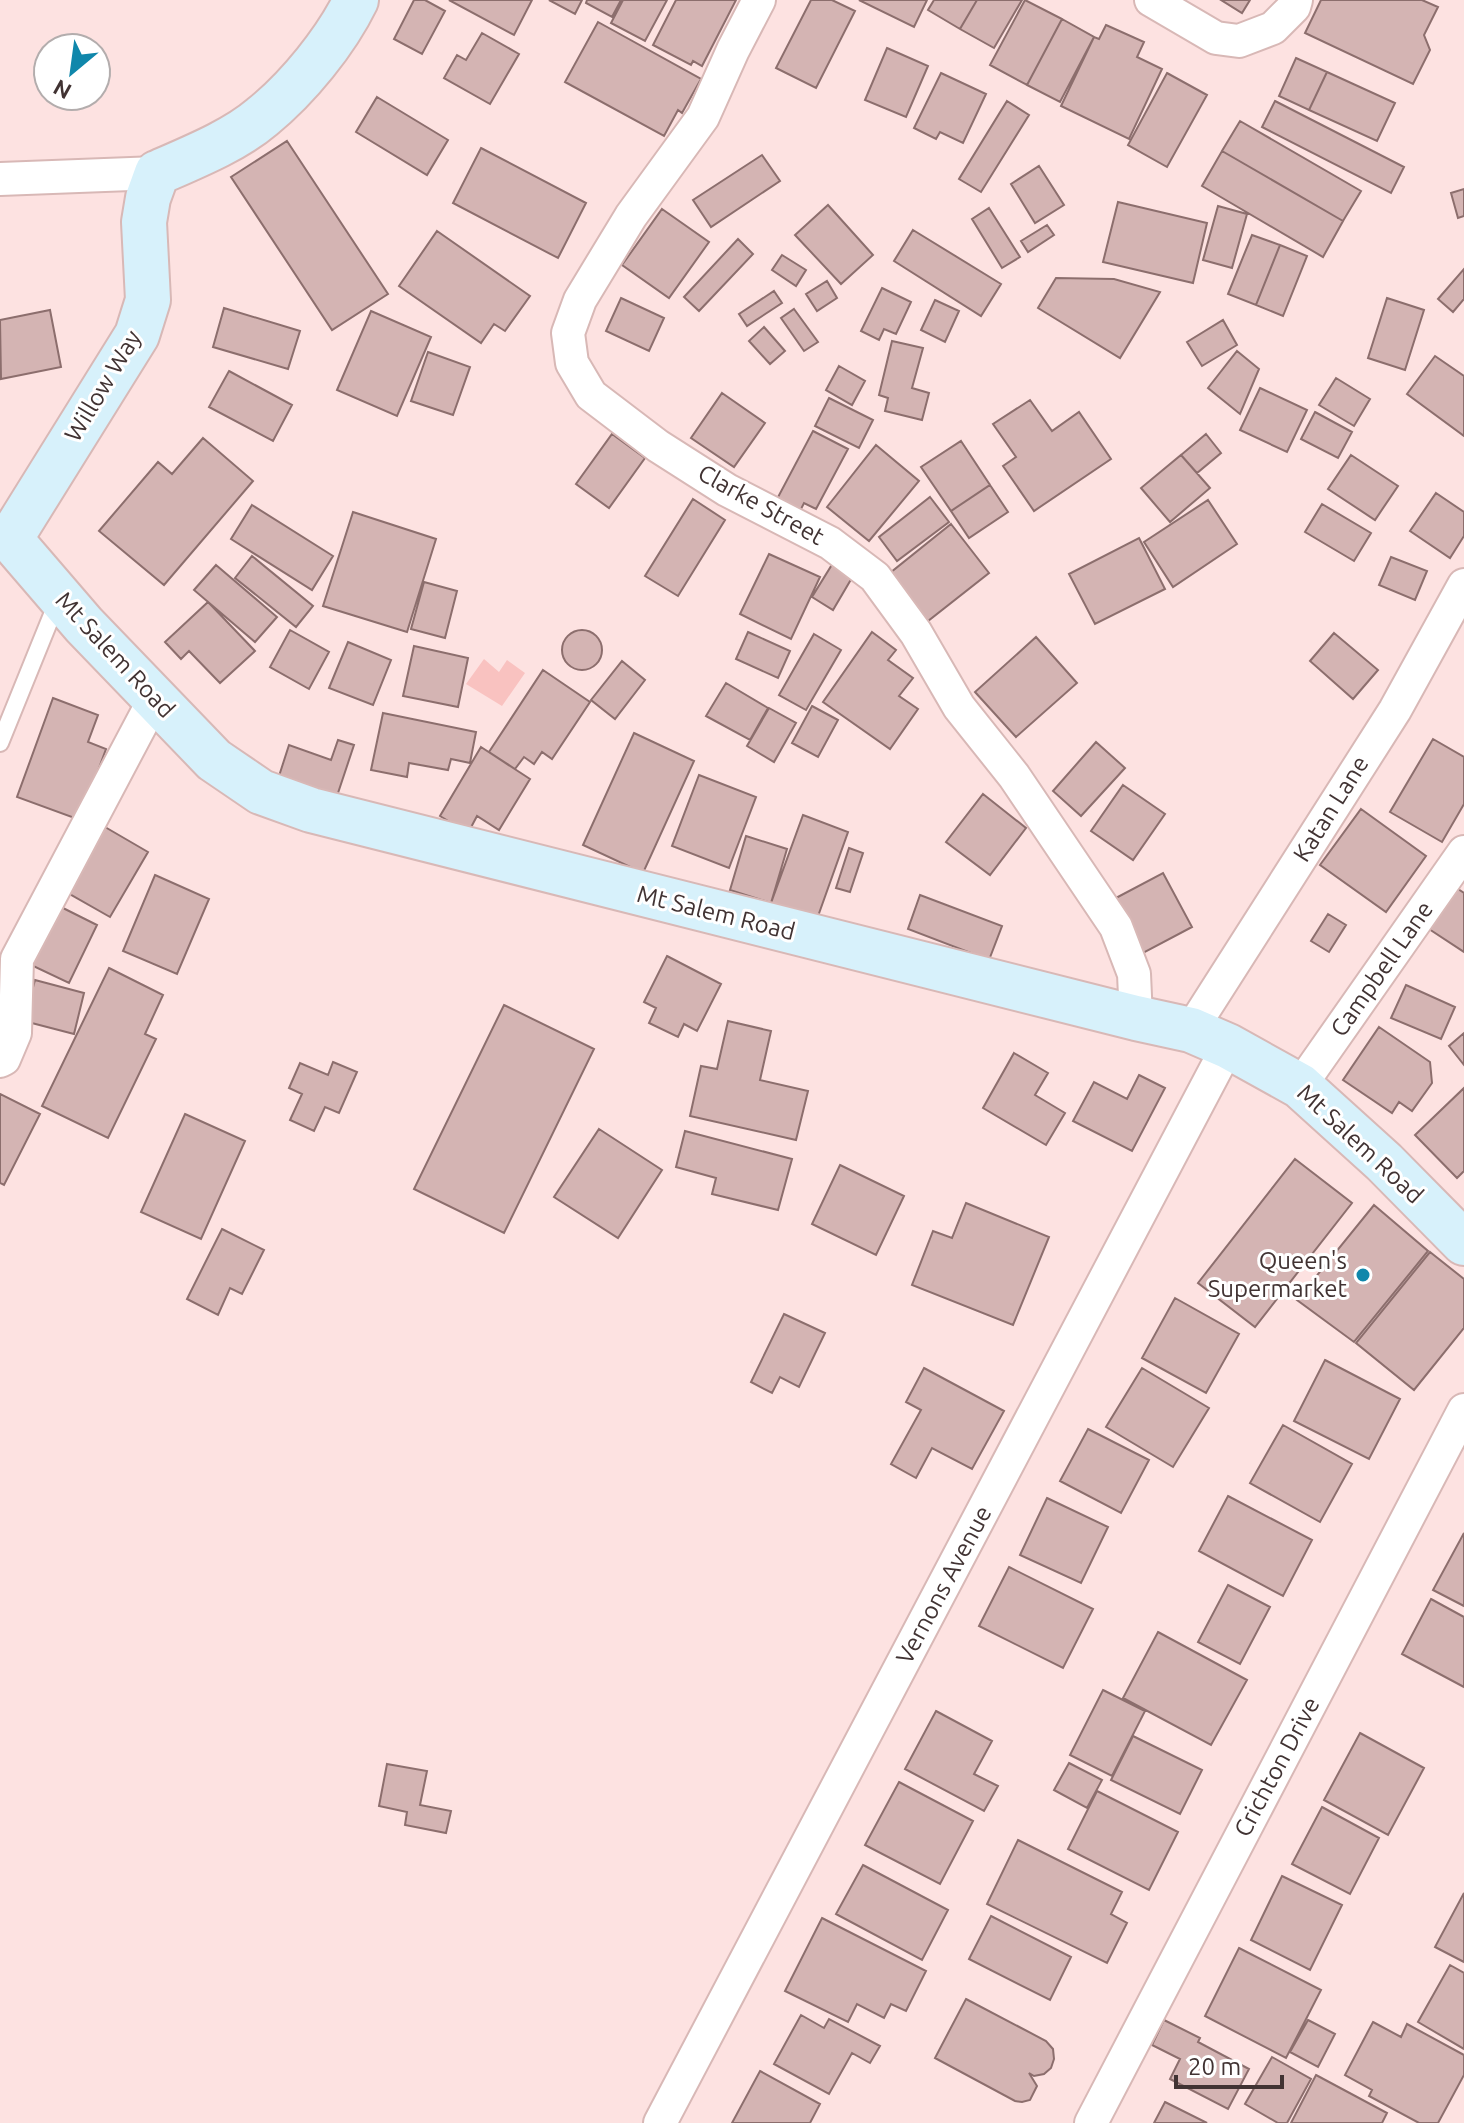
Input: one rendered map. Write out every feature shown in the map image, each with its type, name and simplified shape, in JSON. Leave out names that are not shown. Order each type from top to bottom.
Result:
[{"type":"street","points":[[0,179],[157,173],[205,151],[261,118],[309,71],[356,0]]},
{"type":"street","name":"Clarke Street","points":[[759,0],[703,117],[631,216],[580,300],[568,333],[572,363],[591,395],[658,446],[727,490],[830,543],[875,577],[916,633],[959,707],[1014,776],[1116,927],[1134,974],[1136,1018]]},
{"type":"street","points":[[1151,0],[1216,38],[1239,41],[1273,28],[1294,7],[1296,0]]},
{"type":"street","name":"Willow Way","points":[[5,537],[137,335],[148,300],[144,222],[157,173]]},
{"type":"street","name":"Mt Salem Road","points":[[5,537],[84,625],[214,760],[261,792],[311,810],[1210,1038],[1300,1086],[1384,1162],[1464,1243]]},
{"type":"street","name":"Katan Lane","points":[[1210,1038],[1464,585]]},
{"type":"street","points":[[0,1061],[4,1059],[15,1033],[17,959],[155,698]]},
{"type":"street","name":"Campbell Lane","points":[[1300,1086],[1464,852]]},
{"type":"street","name":"Vernons Avenue","points":[[660,2123],[1210,1038]]},
{"type":"street","name":"Crichton Drive","points":[[1091,2123],[1464,1410]]},
{"type":"lane","points":[[0,743],[60,595]]},
{"type":"shaded area","points":[[484,659],[499,672],[507,660],[525,673],[502,706],[466,684]]},
{"type":"building","points":[[414,0],[425,0],[445,11],[422,54],[394,39]]},
{"type":"building","points":[[449,0],[532,0],[514,35]]},
{"type":"building","points":[[549,0],[582,0],[575,14]]},
{"type":"building","points":[[587,0],[621,0],[612,17],[586,3]]},
{"type":"building","points":[[623,0],[667,0],[645,41],[611,23]]},
{"type":"building","points":[[676,0],[736,0],[702,66],[693,61],[691,65],[653,45]]},
{"type":"building","points":[[811,0],[832,0],[855,11],[816,88],[776,68]]},
{"type":"building","points":[[859,0],[927,0],[914,27]]},
{"type":"building","points":[[934,0],[977,0],[960,29],[928,10]]},
{"type":"building","points":[[977,0],[1022,0],[994,48],[960,29]]},
{"type":"building","points":[[1025,0],[1062,19],[1027,85],[990,65]]},
{"type":"building","points":[[1221,0],[1250,0],[1242,13]]},
{"type":"building","points":[[1321,0],[1422,0],[1438,7],[1424,35],[1430,50],[1413,84],[1305,33]]},
{"type":"building","points":[[1062,19],[1094,37],[1060,102],[1027,85]]},
{"type":"building","points":[[598,22],[701,79],[682,113],[678,110],[664,136],[565,82]]},
{"type":"building","points":[[1106,25],[1144,42],[1137,57],[1162,69],[1129,139],[1061,106],[1094,37],[1099,39]]},
{"type":"building","points":[[482,33],[519,54],[490,104],[444,78],[457,55],[466,60]]},
{"type":"building","points":[[887,48],[928,66],[906,117],[865,100]]},
{"type":"building","points":[[1296,58],[1327,72],[1309,110],[1279,96]]},
{"type":"building","points":[[1327,72],[1395,103],[1377,141],[1309,110]]},
{"type":"building","points":[[941,73],[986,94],[963,143],[940,132],[936,139],[914,128]]},
{"type":"building","points":[[1167,73],[1207,95],[1167,167],[1128,145]]},
{"type":"building","points":[[377,97],[448,140],[427,175],[356,132]]},
{"type":"building","points":[[1007,101],[1029,115],[981,192],[959,179]]},
{"type":"building","points":[[1275,101],[1404,167],[1391,193],[1262,127]]},
{"type":"building","points":[[1240,121],[1361,191],[1343,221],[1222,151]]},
{"type":"building","points":[[287,141],[388,294],[332,330],[231,177]]},
{"type":"building","points":[[481,148],[586,203],[558,258],[453,203]]},
{"type":"building","points":[[1222,151],[1343,221],[1323,257],[1202,186]]},
{"type":"building","points":[[762,155],[780,181],[711,227],[693,200]]},
{"type":"building","points":[[1039,166],[1064,205],[1035,223],[1011,184]]},
{"type":"building","points":[[1464,189],[1464,216],[1458,218],[1451,193]]},
{"type":"building","points":[[1118,202],[1207,223],[1193,283],[1103,262]]},
{"type":"building","points":[[828,205],[873,255],[841,284],[795,235]]},
{"type":"building","points":[[1218,206],[1247,214],[1232,268],[1203,260]]},
{"type":"building","points":[[989,208],[1020,257],[1002,268],[972,219]]},
{"type":"building","points":[[662,209],[709,242],[669,298],[622,265]]},
{"type":"building","points":[[1047,225],[1054,235],[1028,252],[1021,241]]},
{"type":"building","points":[[913,230],[1001,284],[981,316],[894,261]]},
{"type":"building","points":[[437,231],[530,296],[505,331],[494,324],[481,343],[399,286]]},
{"type":"building","points":[[1252,235],[1280,245],[1256,305],[1228,294]]},
{"type":"building","points":[[738,239],[753,254],[699,311],[684,297]]},
{"type":"building","points":[[1280,245],[1307,256],[1283,316],[1256,305]]},
{"type":"building","points":[[782,255],[806,270],[796,286],[772,270]]},
{"type":"building","points":[[1464,269],[1464,299],[1453,312],[1438,299]]},
{"type":"building","points":[[1056,278],[1114,279],[1160,292],[1120,358],[1038,308]]},
{"type":"building","points":[[827,281],[837,298],[817,311],[806,294]]},
{"type":"building","points":[[882,288],[911,302],[896,334],[884,329],[879,340],[861,331]]},
{"type":"building","points":[[774,291],[782,303],[747,326],[739,314]]},
{"type":"building","points":[[621,298],[664,318],[649,351],[606,331]]},
{"type":"building","points":[[1387,298],[1424,310],[1405,370],[1368,358]]},
{"type":"building","points":[[935,300],[959,311],[945,342],[921,330]]},
{"type":"building","points":[[224,308],[300,331],[288,369],[213,347]]},
{"type":"building","points":[[794,309],[818,342],[804,351],[781,318]]},
{"type":"building","points":[[50,310],[61,367],[1,379],[0,320]]},
{"type":"building","points":[[371,311],[431,337],[397,416],[337,390]]},
{"type":"building","points":[[1223,320],[1237,345],[1202,366],[1187,342]]},
{"type":"building","points":[[764,327],[785,351],[770,364],[749,341]]},
{"type":"building","points":[[892,341],[923,348],[912,388],[929,393],[922,420],[885,411],[888,398],[879,395]]},
{"type":"building","points":[[1237,351],[1259,369],[1240,414],[1208,388]]},
{"type":"building","points":[[428,352],[470,367],[453,415],[411,401]]},
{"type":"building","points":[[1435,356],[1464,376],[1464,436],[1407,394]]},
{"type":"building","points":[[839,366],[865,381],[852,405],[826,390]]},
{"type":"building","points":[[229,371],[292,405],[273,441],[209,407]]},
{"type":"building","points":[[1336,378],[1370,399],[1354,426],[1319,405]]},
{"type":"building","points":[[1260,388],[1307,410],[1287,452],[1240,430]]},
{"type":"building","points":[[722,393],[765,423],[734,467],[691,438]]},
{"type":"building","points":[[829,398],[873,420],[859,448],[815,426]]},
{"type":"building","points":[[1030,400],[1052,431],[1079,412],[1111,459],[1034,511],[1003,466],[1016,457],[993,424]]},
{"type":"building","points":[[1315,412],[1352,432],[1338,458],[1301,439]]},
{"type":"building","points":[[813,431],[848,449],[816,509],[804,503],[800,511],[777,499]]},
{"type":"building","points":[[612,434],[645,458],[609,508],[576,484]]},
{"type":"building","points":[[1206,434],[1221,453],[1197,473],[1181,455]]},
{"type":"building","points":[[203,438],[253,481],[164,585],[99,531],[158,462],[172,474]]},
{"type":"building","points":[[961,441],[990,485],[951,511],[921,467]]},
{"type":"building","points":[[876,445],[919,481],[869,541],[827,507]]},
{"type":"building","points":[[1181,455],[1210,488],[1170,522],[1141,488]]},
{"type":"building","points":[[1351,455],[1398,486],[1375,520],[1328,489]]},
{"type":"building","points":[[990,485],[1008,512],[969,538],[951,511]]},
{"type":"building","points":[[1436,493],[1464,512],[1464,536],[1450,558],[1410,531]]},
{"type":"building","points":[[930,497],[949,522],[897,561],[879,537]]},
{"type":"building","points":[[693,499],[725,520],[678,596],[645,576]]},
{"type":"building","points":[[1208,500],[1237,544],[1173,587],[1144,542]]},
{"type":"building","points":[[1322,504],[1371,533],[1354,561],[1305,532]]},
{"type":"building","points":[[252,505],[333,556],[312,590],[231,539]]},
{"type":"building","points":[[353,512],[436,539],[407,632],[323,606]]},
{"type":"building","points":[[951,524],[989,573],[928,621],[890,573]]},
{"type":"building","points":[[1139,538],[1165,589],[1095,624],[1069,574]]},
{"type":"building","points":[[769,554],[820,577],[791,639],[740,614]]},
{"type":"building","points":[[252,556],[313,606],[296,627],[235,578]]},
{"type":"building","points":[[1391,557],[1427,571],[1415,600],[1379,585]]},
{"type":"building","points":[[833,563],[853,576],[833,610],[812,597]]},
{"type":"building","points":[[216,565],[277,617],[255,642],[194,590]]},
{"type":"building","points":[[424,582],[457,591],[445,638],[411,629]]},
{"type":"building","points":[[208,602],[255,651],[220,683],[189,651],[181,659],[165,642]]},
{"type":"building","points":[[290,630],[329,652],[309,689],[270,667]]},
{"type":"building","points":[[582,630],[596,636],[602,650],[596,664],[582,670],[568,664],[562,650],[568,636]]},
{"type":"building","points":[[748,632],[790,651],[778,678],[736,659]]},
{"type":"building","points":[[872,632],[896,650],[888,660],[913,678],[899,696],[918,709],[890,749],[823,702]]},
{"type":"building","points":[[1334,633],[1378,670],[1353,699],[1310,661]]},
{"type":"building","points":[[814,634],[841,650],[806,710],[779,695]]},
{"type":"building","points":[[1036,637],[1077,683],[1016,737],[975,692]]},
{"type":"building","points":[[348,642],[391,660],[373,705],[329,688]]},
{"type":"building","points":[[414,646],[468,658],[458,707],[403,696]]},
{"type":"building","points":[[622,661],[645,680],[615,719],[591,700]]},
{"type":"building","points":[[543,670],[590,702],[552,759],[542,752],[534,764],[524,757],[515,769],[489,752]]},
{"type":"building","points":[[726,683],[768,708],[750,740],[706,716]]},
{"type":"building","points":[[53,698],[98,715],[88,742],[106,749],[80,820],[17,797]]},
{"type":"building","points":[[812,706],[838,720],[818,757],[792,743]]},
{"type":"building","points":[[769,708],[796,723],[774,762],[747,746]]},
{"type":"building","points":[[383,713],[476,732],[470,763],[451,759],[448,770],[409,763],[407,777],[371,770]]},
{"type":"building","points":[[634,733],[694,761],[643,873],[583,845]]},
{"type":"building","points":[[1433,739],[1464,757],[1464,804],[1442,842],[1390,812]]},
{"type":"building","points":[[338,740],[354,745],[337,796],[279,776],[289,745],[331,760]]},
{"type":"building","points":[[1096,742],[1125,768],[1081,816],[1053,791]]},
{"type":"building","points":[[481,747],[530,779],[499,830],[477,816],[468,833],[440,816]]},
{"type":"building","points":[[699,775],[756,797],[729,868],[672,846]]},
{"type":"building","points":[[1123,785],[1165,814],[1133,860],[1091,831]]},
{"type":"building","points":[[983,794],[1026,828],[990,875],[946,842]]},
{"type":"building","points":[[1361,809],[1426,856],[1386,912],[1320,865]]},
{"type":"building","points":[[803,815],[848,832],[817,919],[771,903]]},
{"type":"building","points":[[105,827],[148,852],[110,917],[68,893]]},
{"type":"building","points":[[746,836],[787,849],[771,903],[730,890]]},
{"type":"building","points":[[849,848],[863,853],[850,892],[836,888]]},
{"type":"building","points":[[1163,873],[1192,927],[1143,953],[1114,899]]},
{"type":"building","points":[[155,875],[209,899],[177,974],[123,951]]},
{"type":"building","points":[[1455,887],[1464,893],[1464,952],[1429,929]]},
{"type":"building","points":[[920,895],[1002,926],[989,960],[908,929]]},
{"type":"building","points":[[57,905],[97,925],[69,983],[29,964]]},
{"type":"building","points":[[1328,914],[1346,925],[1329,952],[1311,941]]},
{"type":"building","points":[[667,956],[721,984],[697,1031],[684,1024],[678,1037],[649,1023],[656,1008],[644,1002]]},
{"type":"building","points":[[109,968],[163,995],[145,1034],[156,1039],[108,1138],[42,1106]]},
{"type":"building","points":[[35,980],[84,993],[74,1034],[24,1021]]},
{"type":"building","points":[[1406,985],[1455,1007],[1441,1039],[1391,1018]]},
{"type":"building","points":[[504,1005],[594,1049],[504,1233],[414,1189]]},
{"type":"building","points":[[728,1021],[771,1031],[760,1080],[808,1091],[796,1140],[690,1116],[701,1066],[717,1069]]},
{"type":"building","points":[[1379,1027],[1430,1062],[1432,1083],[1412,1111],[1399,1102],[1392,1113],[1343,1080]]},
{"type":"building","points":[[1464,1033],[1464,1065],[1449,1046]]},
{"type":"building","points":[[1014,1053],[1048,1073],[1035,1095],[1065,1113],[1046,1145],[983,1108]]},
{"type":"building","points":[[333,1062],[357,1072],[339,1113],[325,1107],[314,1131],[290,1120],[302,1094],[289,1088],[300,1063],[328,1075]]},
{"type":"building","points":[[1139,1075],[1165,1088],[1132,1151],[1073,1121],[1094,1082],[1127,1099]]},
{"type":"building","points":[[1464,1088],[1464,1171],[1457,1178],[1415,1135]]},
{"type":"building","points":[[0,1094],[40,1114],[4,1185],[0,1183]]},
{"type":"building","points":[[185,1114],[245,1141],[201,1239],[141,1212]]},
{"type":"building","points":[[599,1129],[662,1170],[618,1238],[554,1197]]},
{"type":"building","points":[[685,1131],[792,1159],[778,1210],[712,1194],[716,1178],[676,1167]]},
{"type":"building","points":[[1295,1159],[1352,1203],[1255,1327],[1198,1283]]},
{"type":"building","points":[[840,1165],[904,1196],[876,1255],[812,1224]]},
{"type":"building","points":[[966,1203],[1049,1237],[1013,1325],[912,1285],[933,1231],[952,1238]]},
{"type":"building","name":"Queen's Supermarket","points":[[1374,1205],[1428,1251],[1354,1342],[1297,1300]]},
{"type":"building","points":[[222,1229],[264,1250],[242,1294],[230,1288],[218,1315],[187,1299]]},
{"type":"building","points":[[1430,1252],[1464,1279],[1464,1328],[1414,1390],[1356,1343]]},
{"type":"building","points":[[1175,1298],[1239,1334],[1206,1393],[1142,1358]]},
{"type":"building","points":[[784,1314],[825,1333],[799,1387],[780,1377],[772,1393],[751,1382]]},
{"type":"building","points":[[1325,1360],[1400,1399],[1369,1459],[1294,1421]]},
{"type":"building","points":[[924,1368],[1004,1411],[972,1469],[932,1448],[916,1478],[891,1464],[921,1410],[906,1402]]},
{"type":"building","points":[[1142,1368],[1209,1408],[1173,1467],[1106,1427]]},
{"type":"building","points":[[1283,1425],[1352,1464],[1320,1522],[1250,1483]]},
{"type":"building","points":[[1088,1429],[1149,1460],[1121,1513],[1060,1481]]},
{"type":"building","points":[[1228,1496],[1312,1540],[1283,1596],[1199,1551]]},
{"type":"building","points":[[1047,1498],[1108,1527],[1081,1583],[1020,1555]]},
{"type":"building","points":[[1464,1533],[1464,1606],[1433,1590]]},
{"type":"building","points":[[1009,1567],[1093,1609],[1063,1668],[979,1626]]},
{"type":"building","points":[[1228,1585],[1270,1607],[1240,1664],[1198,1642]]},
{"type":"building","points":[[1431,1599],[1464,1617],[1464,1687],[1402,1654]]},
{"type":"building","points":[[1158,1632],[1247,1680],[1211,1745],[1123,1698]]},
{"type":"building","points":[[1103,1690],[1145,1711],[1112,1776],[1070,1755]]},
{"type":"building","points":[[936,1711],[992,1741],[974,1774],[998,1786],[984,1811],[905,1769]]},
{"type":"building","points":[[1360,1733],[1424,1768],[1388,1835],[1324,1800]]},
{"type":"building","points":[[1133,1736],[1202,1770],[1180,1814],[1111,1780]]},
{"type":"building","points":[[1069,1763],[1102,1780],[1087,1808],[1054,1790]]},
{"type":"building","points":[[387,1764],[427,1771],[420,1805],[451,1811],[446,1833],[405,1825],[407,1812],[379,1806]]},
{"type":"building","points":[[899,1782],[973,1821],[940,1884],[865,1845]]},
{"type":"building","points":[[1097,1791],[1178,1832],[1149,1890],[1068,1849]]},
{"type":"building","points":[[1322,1807],[1379,1838],[1350,1894],[1292,1864]]},
{"type":"building","points":[[1018,1840],[1122,1892],[1111,1914],[1127,1923],[1107,1963],[987,1904]]},
{"type":"building","points":[[863,1865],[948,1910],[922,1960],[836,1914]]},
{"type":"building","points":[[1282,1876],[1342,1905],[1310,1970],[1251,1940]]},
{"type":"building","points":[[1464,1893],[1464,1962],[1435,1947]]},
{"type":"building","points":[[991,1916],[1071,1957],[1050,2000],[969,1959]]},
{"type":"building","points":[[822,1918],[926,1971],[906,2011],[891,2004],[884,2018],[857,2004],[848,2022],[785,1991]]},
{"type":"building","points":[[1239,1948],[1321,1990],[1286,2058],[1205,2016]]},
{"type":"building","points":[[1450,1965],[1464,1973],[1464,2049],[1418,2022]]},
{"type":"building","points":[[966,1999],[1046,2041],[1053,2049],[1051,2068],[1044,2074],[1034,2076],[1029,2073],[1037,2086],[1030,2100],[1015,2101],[935,2058]]},
{"type":"building","points":[[801,2015],[824,2028],[829,2019],[880,2046],[870,2063],[852,2053],[829,2094],[774,2064]]},
{"type":"building","points":[[1164,2020],[1249,2069],[1228,2109],[1170,2079],[1180,2059],[1152,2045]]},
{"type":"building","points":[[1308,2020],[1335,2034],[1318,2067],[1290,2052]]},
{"type":"building","points":[[1373,2022],[1401,2037],[1407,2024],[1464,2055],[1464,2075],[1438,2123],[1419,2123],[1369,2096],[1372,2090],[1345,2075]]},
{"type":"building","points":[[1272,2057],[1311,2079],[1287,2123],[1278,2123],[1245,2104]]},
{"type":"building","points":[[760,2071],[820,2104],[810,2123],[732,2123]]},
{"type":"building","points":[[1316,2075],[1387,2113],[1382,2123],[1291,2123]]},
{"type":"building","points":[[1165,2102],[1207,2123],[1154,2123]]},
{"type":"place","name":"Queen's Supermarket","points":[[1363,1275]]}]
